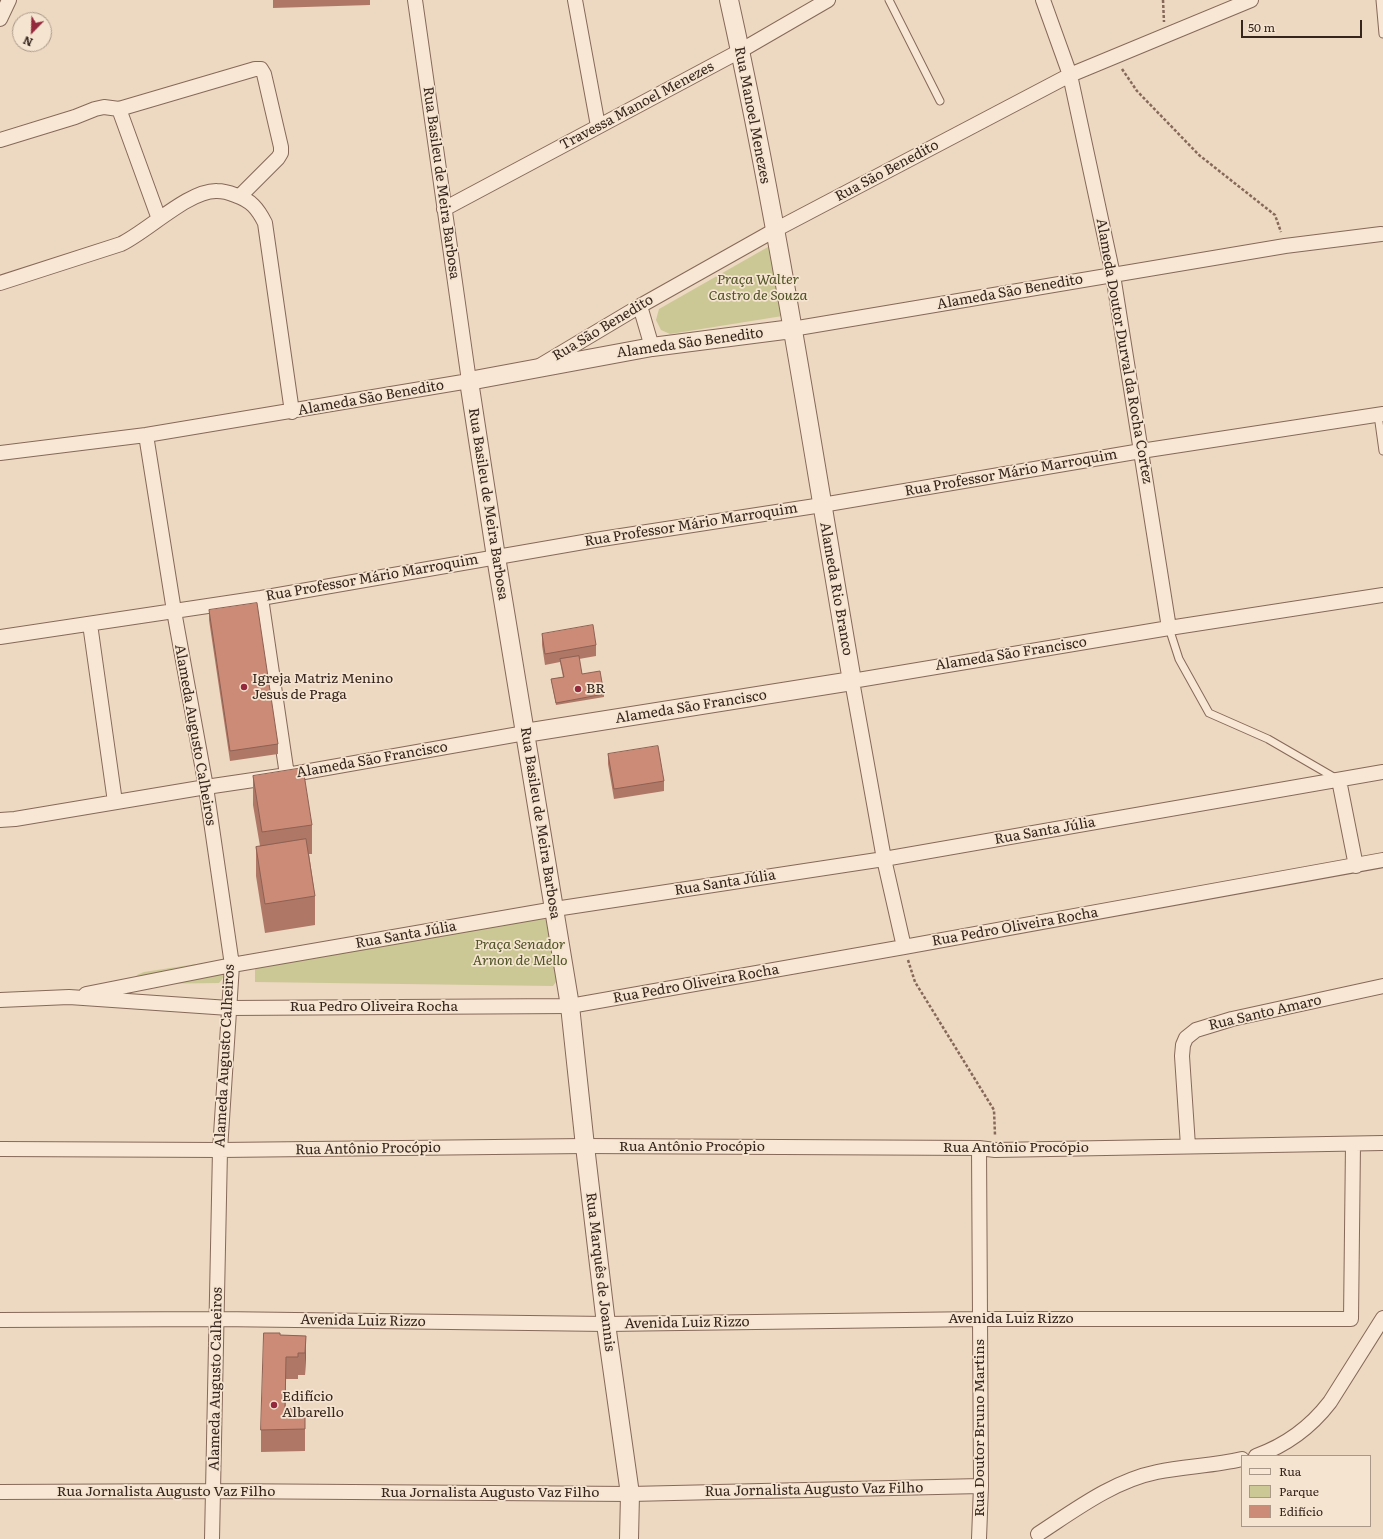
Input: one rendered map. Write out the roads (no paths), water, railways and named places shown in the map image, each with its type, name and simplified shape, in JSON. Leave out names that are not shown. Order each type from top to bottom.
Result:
[{"type":"street","points":[[0,19],[9,0]]},
{"type":"street","name":"Rua Basileu de Meira Barbosa","points":[[415,0],[468,381],[570,1006]]},
{"type":"street","points":[[575,0],[598,126]]},
{"type":"street","name":"Rua Manoel Menezes","points":[[729,0],[775,230]]},
{"type":"street","name":"Travessa Manoel Menezes","points":[[444,209],[740,51],[828,0]]},
{"type":"street","name":"Alameda Doutor Durval da Rocha Cortez","points":[[1043,0],[1070,75],[1114,275],[1169,628]]},
{"type":"street","name":"Rua São Benedito","points":[[536,368],[640,306],[775,230],[1070,75],[1251,0]]},
{"type":"street","points":[[0,140],[75,117],[95,109],[104,107],[119,109],[255,68],[261,69],[264,74],[281,147],[281,153],[278,158],[240,196]]},
{"type":"street","points":[[119,109],[159,219]]},
{"type":"street","points":[[0,283],[121,244],[134,238],[190,198],[204,193],[217,191],[240,196],[253,204],[260,212],[265,223],[292,412]]},
{"type":"street","name":"Alameda Rio Branco","points":[[775,230],[884,859],[904,947]]},
{"type":"street","name":"Alameda São Benedito","points":[[0,453],[146,435],[292,412],[468,381],[652,346],[792,329],[1285,246],[1381,234]]},
{"type":"street","points":[[640,306],[652,346]]},
{"type":"street","name":"Rua Professor Mário Marroquim","points":[[0,637],[261,598],[595,540],[822,505],[1141,451],[1381,415]]},
{"type":"street","name":"Alameda Augusto Calheiros","points":[[146,435],[174,611],[206,787],[232,965],[220,1150],[218,1319],[212,1539]]},
{"type":"street","name":"Alameda São Francisco","points":[[0,820],[15,819],[287,775],[525,734],[1169,628],[1383,595]]},
{"type":"street","points":[[261,598],[287,775]]},
{"type":"street","points":[[90,624],[115,802]]},
{"type":"street","name":"Rua Santa Júlia","points":[[69,998],[232,965],[555,909],[884,859],[1383,772]]},
{"type":"street","points":[[1339,780],[1356,866]]},
{"type":"street","name":"Rua Pedro Oliveira Rocha","points":[[0,1000],[69,998],[230,1008],[570,1006],[1383,860]]},
{"type":"street","name":"Rua Santo Amaro","points":[[1188,1146],[1182,1056],[1183,1044],[1190,1034],[1196,1030],[1232,1019],[1383,986]]},
{"type":"street","name":"Rua Marquês de Joannis","points":[[570,1006],[606,1324],[630,1494],[629,1539]]},
{"type":"street","name":"Rua Antônio Procópio","points":[[0,1149],[220,1150],[585,1146],[979,1148],[995,1150],[1383,1143]]},
{"type":"street","name":"Avenida Luiz Rizzo","points":[[0,1320],[218,1319],[606,1324],[980,1319],[1351,1319],[1353,1144]]},
{"type":"street","name":"Rua Doutor Bruno Martins","points":[[979,1148],[981,1486],[979,1539]]},
{"type":"street","points":[[1259,1455],[1270,1451],[1290,1440],[1303,1431],[1321,1413],[1330,1402],[1383,1318]]},
{"type":"street","points":[[1038,1534],[1085,1503],[1126,1481],[1157,1472],[1241,1460]]},
{"type":"street","name":"Rua Jornalista Augusto Vaz Filho","points":[[0,1492],[213,1491],[630,1494],[981,1486]]},
{"type":"lane","points":[[889,0],[940,101]]},
{"type":"lane","points":[[1380,0],[1383,34]]},
{"type":"lane","points":[[1381,415],[1383,452]]},
{"type":"lane","points":[[1169,628],[1179,659],[1209,713],[1268,739],[1339,780]]},
{"type":"place","name":"Igreja Matriz Menino Jesus de Praga","points":[[244,687]]},
{"type":"place","name":"BR","points":[[578,689]]},
{"type":"place","name":"Edifício Albarello","points":[[274,1405]]},
{"type":"park label","name":"Praça Walter Castro de Souza","points":[[758,288]]},
{"type":"park label","name":"Praça Senador Arnon de Mello","points":[[520,954]]}]
